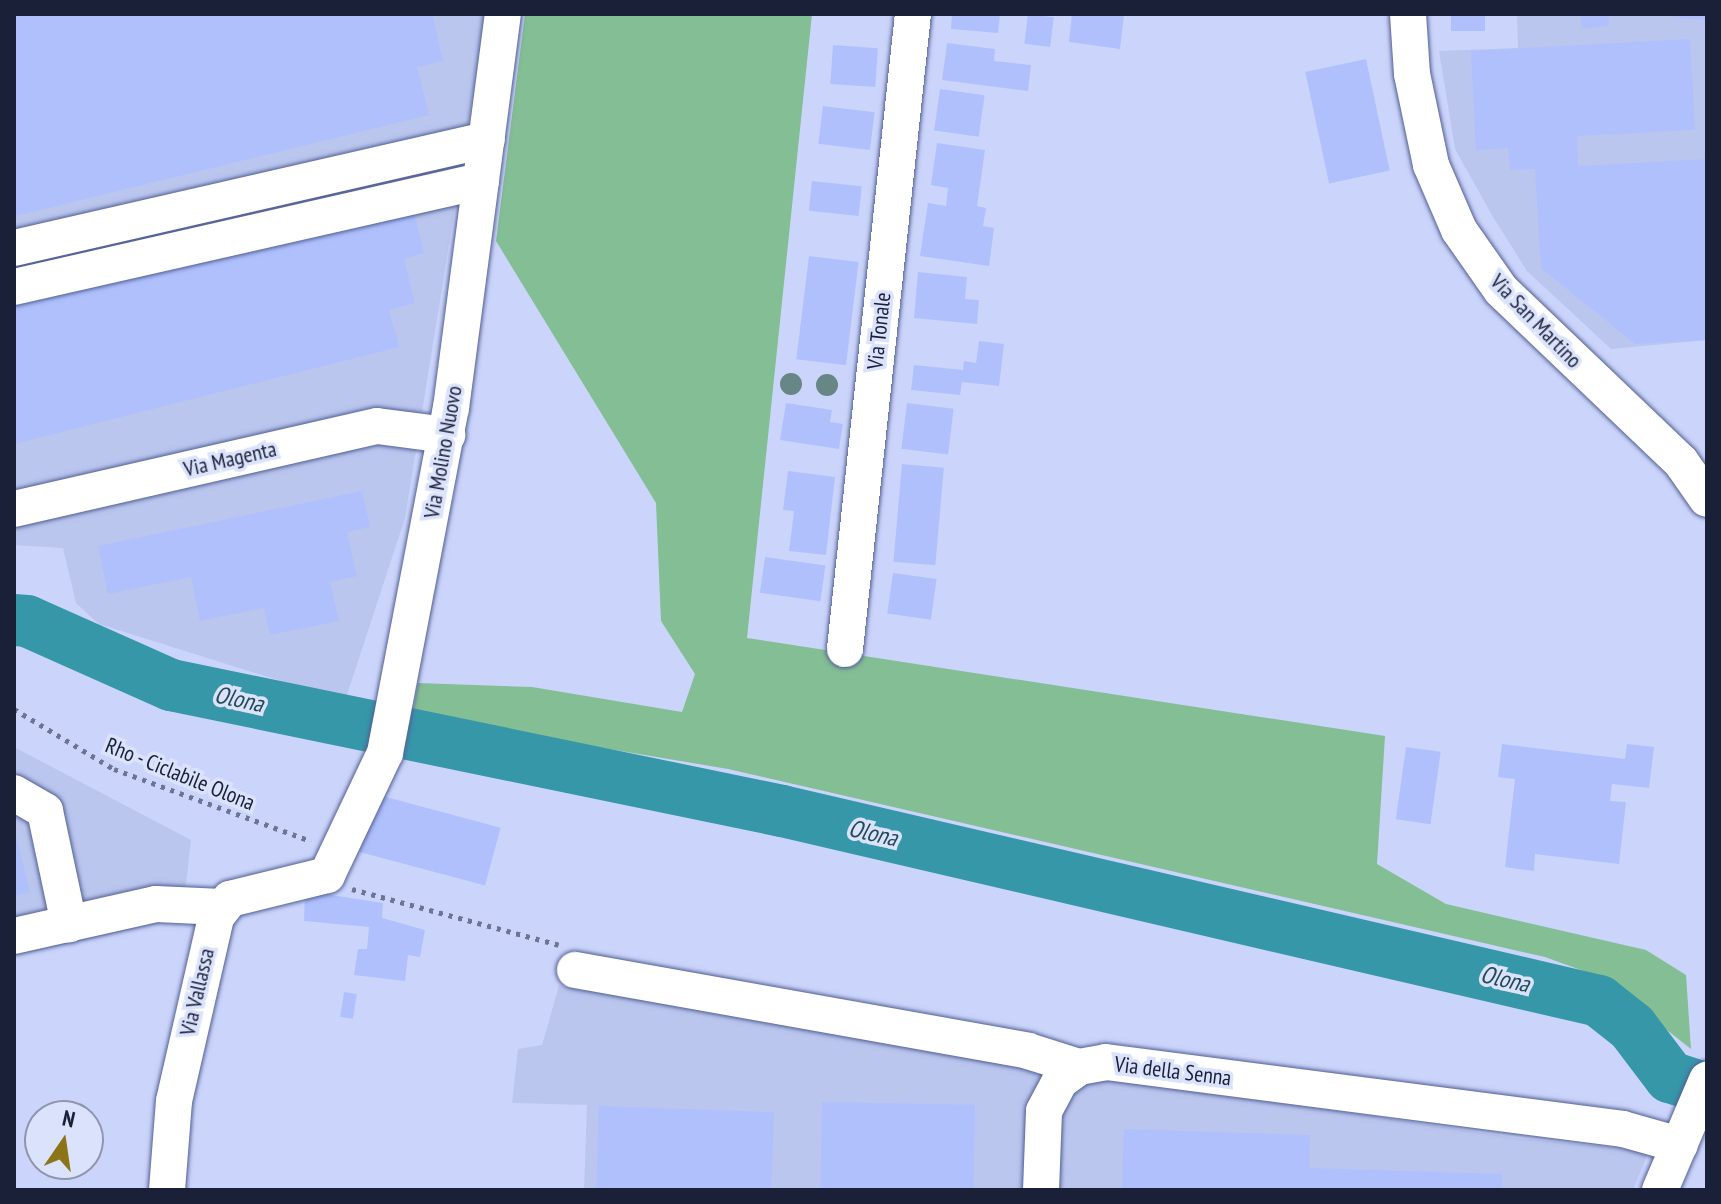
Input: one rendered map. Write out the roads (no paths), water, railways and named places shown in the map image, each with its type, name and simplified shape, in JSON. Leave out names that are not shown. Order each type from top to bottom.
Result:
[{"type":"street","name":"Via Molino Nuovo","points":[[222,907],[259,889],[334,864],[385,753],[447,435],[503,14]]},
{"type":"street","name":"Via Tonale","points":[[845,649],[913,14]]},
{"type":"street","name":"Via San Martino","points":[[1408,14],[1412,74],[1431,165],[1459,230],[1501,290],[1681,462],[1707,499]]},
{"type":"street","points":[[14,248],[487,140]]},
{"type":"street","points":[[14,287],[481,181]]},
{"type":"street","name":"Via Magenta","points":[[14,509],[377,426],[447,435]]},
{"type":"street","points":[[14,793],[45,811],[69,924]]},
{"type":"street","points":[[14,936],[156,904],[222,907]]},
{"type":"street","name":"Via Vallassa","points":[[167,1190],[174,1101],[192,1008],[222,907]]},
{"type":"street","name":"Via della Senna","points":[[574,959],[1040,1054],[1079,1067],[1106,1062],[1623,1129],[1686,1133]]},
{"type":"street","points":[[1041,1190],[1044,1111],[1060,1081],[1079,1067]]},
{"type":"street","points":[[1660,1190],[1707,1080]]},
{"type":"waterway","name":"Olona","points":[[14,620],[27,621],[171,685],[782,811],[1599,1001],[1632,1027],[1670,1077],[1707,1089]]}]
